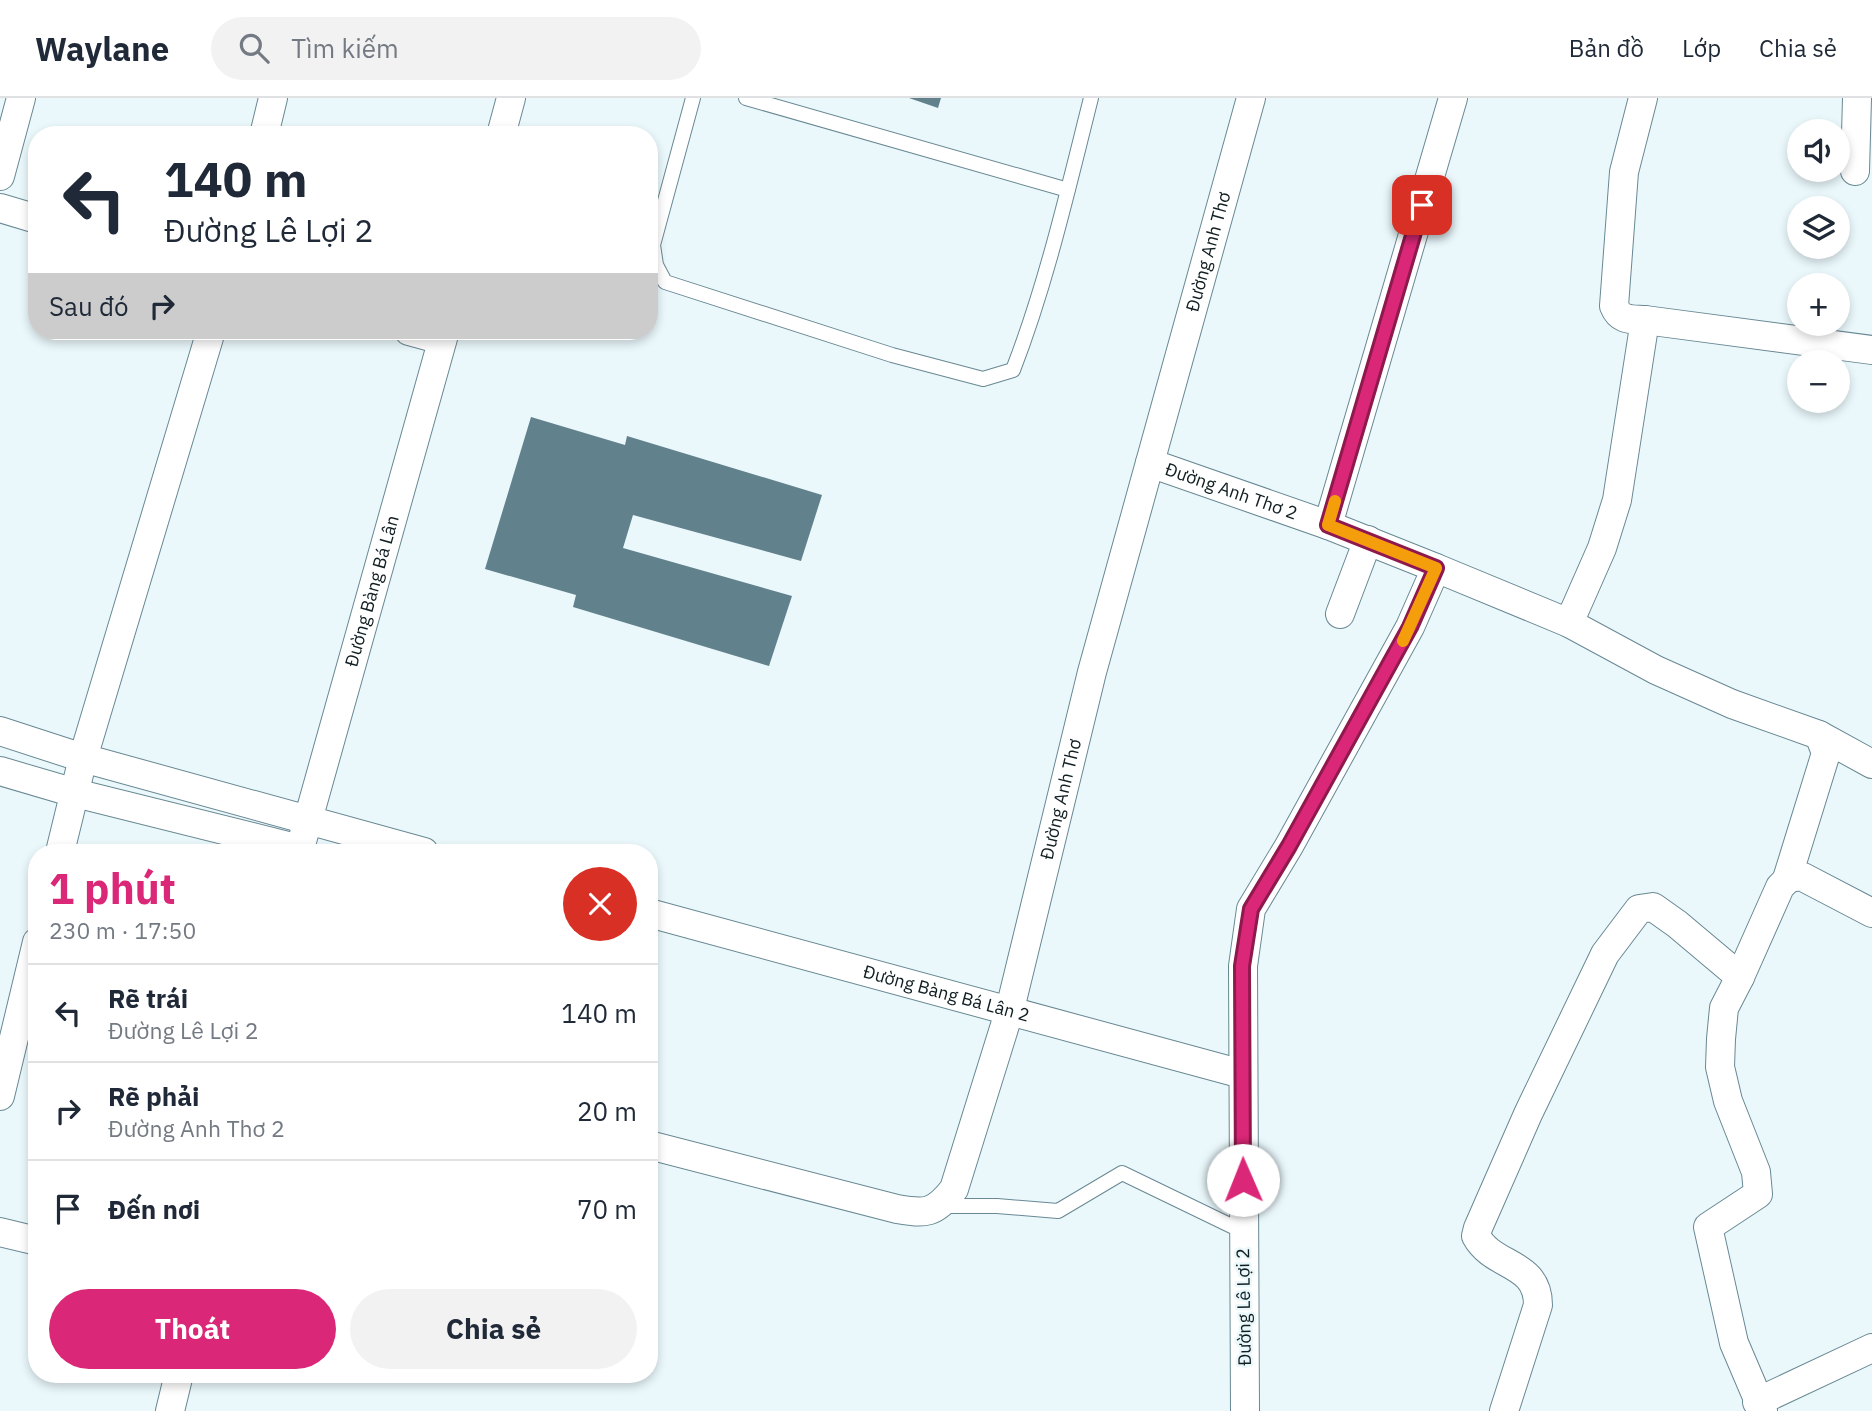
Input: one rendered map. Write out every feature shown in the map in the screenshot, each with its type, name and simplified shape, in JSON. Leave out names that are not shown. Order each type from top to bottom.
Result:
[{"type":"street","points":[[0,176],[21,98]]},
{"type":"street","points":[[266,126],[273,98]]},
{"type":"street","points":[[503,126],[511,98]]},
{"type":"street","name":"Đường Anh Thơ","points":[[940,1206],[954,1189],[1010,1009],[1093,672],[1251,98]]},
{"type":"street","points":[[1454,98],[1328,525],[1569,623],[1681,681],[1732,704],[1819,735],[1872,764]]},
{"type":"street","points":[[1643,98],[1624,172],[1614,306],[1617,313],[1623,318],[1872,350]]},
{"type":"street","points":[[1854,170],[1857,98]]},
{"type":"street","points":[[0,208],[28,216]]},
{"type":"street","points":[[1569,623],[1602,548],[1617,500],[1645,320]]},
{"type":"street","points":[[62,844],[83,758],[208,340]]},
{"type":"street","name":"Đường Bàng Bá Lân","points":[[301,844],[443,340]]},
{"type":"street","name":"Đường Anh Thơ 2","points":[[1150,463],[1328,525]]},
{"type":"street","points":[[1340,614],[1368,540]]},
{"type":"street","name":"Đường Lê Lợi 2","points":[[1245,1411],[1242,966],[1251,909],[1289,846],[1410,627],[1436,568]]},
{"type":"street","points":[[0,731],[83,758],[394,844]]},
{"type":"street","points":[[1819,735],[1826,754],[1787,879],[1780,887],[1724,1008],[1720,1067],[1728,1101],[1756,1172],[1758,1194],[1708,1227],[1734,1343],[1760,1407],[1872,1348]]},
{"type":"street","points":[[0,771],[272,844]]},
{"type":"street","points":[[1787,879],[1794,876],[1804,877],[1872,913]]},
{"type":"street","points":[[1504,1411],[1538,1305],[1538,1293],[1535,1283],[1481,1245],[1476,1236],[1528,1114],[1605,954],[1639,909],[1653,907],[1740,977]]},
{"type":"street","name":"Đường Bàng Bá Lân 2","points":[[658,915],[1242,1074]]},
{"type":"street","points":[[0,1096],[11,999],[28,962]]},
{"type":"street","points":[[658,1147],[897,1209],[922,1213],[940,1206]]},
{"type":"street","points":[[0,1231],[28,1239]]},
{"type":"street","points":[[170,1411],[176,1383]]},
{"type":"lane","points":[[658,226],[692,98]]},
{"type":"lane","points":[[746,98],[1068,190]]},
{"type":"lane","points":[[658,269],[665,282],[891,355],[984,379],[1013,370],[1028,330],[1091,98]]},
{"type":"lane","points":[[940,1206],[996,1206],[1058,1211],[1122,1173],[1244,1232]]},
{"type":"building","points":[[909,98],[941,98],[938,108]]},
{"type":"building","points":[[531,417],[625,445],[627,436],[822,495],[801,561],[633,515],[623,548],[792,596],[769,666],[573,607],[576,595],[485,569]]},
{"type":"slow traffic","points":[[1335,501],[1328,525],[1436,568],[1403,641]]},
{"type":"route","points":[[1243,1180],[1242,966],[1251,909],[1289,846],[1410,627],[1436,568],[1328,525],[1422,205]]}]
